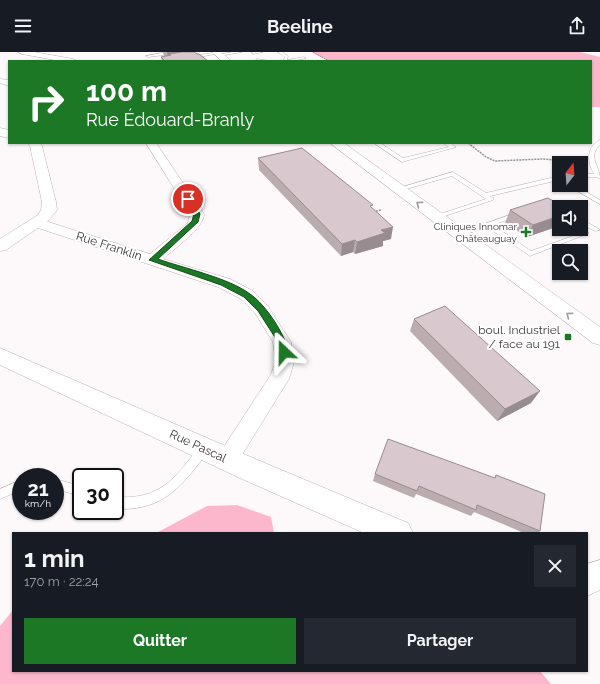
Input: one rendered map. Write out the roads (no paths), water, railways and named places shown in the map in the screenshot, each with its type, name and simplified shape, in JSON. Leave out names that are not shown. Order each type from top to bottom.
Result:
[{"type":"street","points":[[22,52],[67,60]]},
{"type":"street","points":[[0,246],[46,215],[50,206],[35,144]]},
{"type":"street","points":[[152,144],[197,214],[197,218],[193,225],[153,260]]},
{"type":"street","points":[[337,144],[600,338]]},
{"type":"street","name":"Rue Franklin","points":[[36,222],[224,283],[247,295],[261,309],[282,342],[285,362],[279,379],[216,454]]},
{"type":"street","name":"Rue Pascal","points":[[0,356],[216,454],[396,532]]},
{"type":"street","points":[[588,580],[600,576]]},
{"type":"lane","points":[[194,52],[199,56]]},
{"type":"lane","points":[[193,59],[240,52]]},
{"type":"lane","points":[[253,53],[261,52]]},
{"type":"lane","points":[[280,52],[288,57],[286,60]]},
{"type":"lane","points":[[145,54],[162,54],[150,59],[145,54]]},
{"type":"lane","points":[[193,59],[199,56],[220,56]]},
{"type":"lane","points":[[291,60],[304,58]]},
{"type":"lane","points":[[588,176],[599,176],[592,163],[591,152],[600,142]]},
{"type":"lane","points":[[378,144],[402,160],[452,147],[448,144]]},
{"type":"lane","points":[[398,189],[453,174],[491,199],[436,217]]},
{"type":"lane","points":[[485,195],[552,181]]},
{"type":"lane","points":[[582,192],[600,202]]},
{"type":"lane","points":[[460,234],[522,213]]},
{"type":"lane","points":[[488,225],[530,254],[578,236]]},
{"type":"lane","points":[[588,225],[597,230]]},
{"type":"lane","points":[[124,504],[130,505],[148,501],[161,495],[216,454]]},
{"type":"lane","points":[[0,494],[12,489]]},
{"type":"place","name":"Cliniques Innomar Châteauguay","points":[[526,232]]},
{"type":"place","name":"boul. Industriel / face au 191","points":[[568,337]]}]
